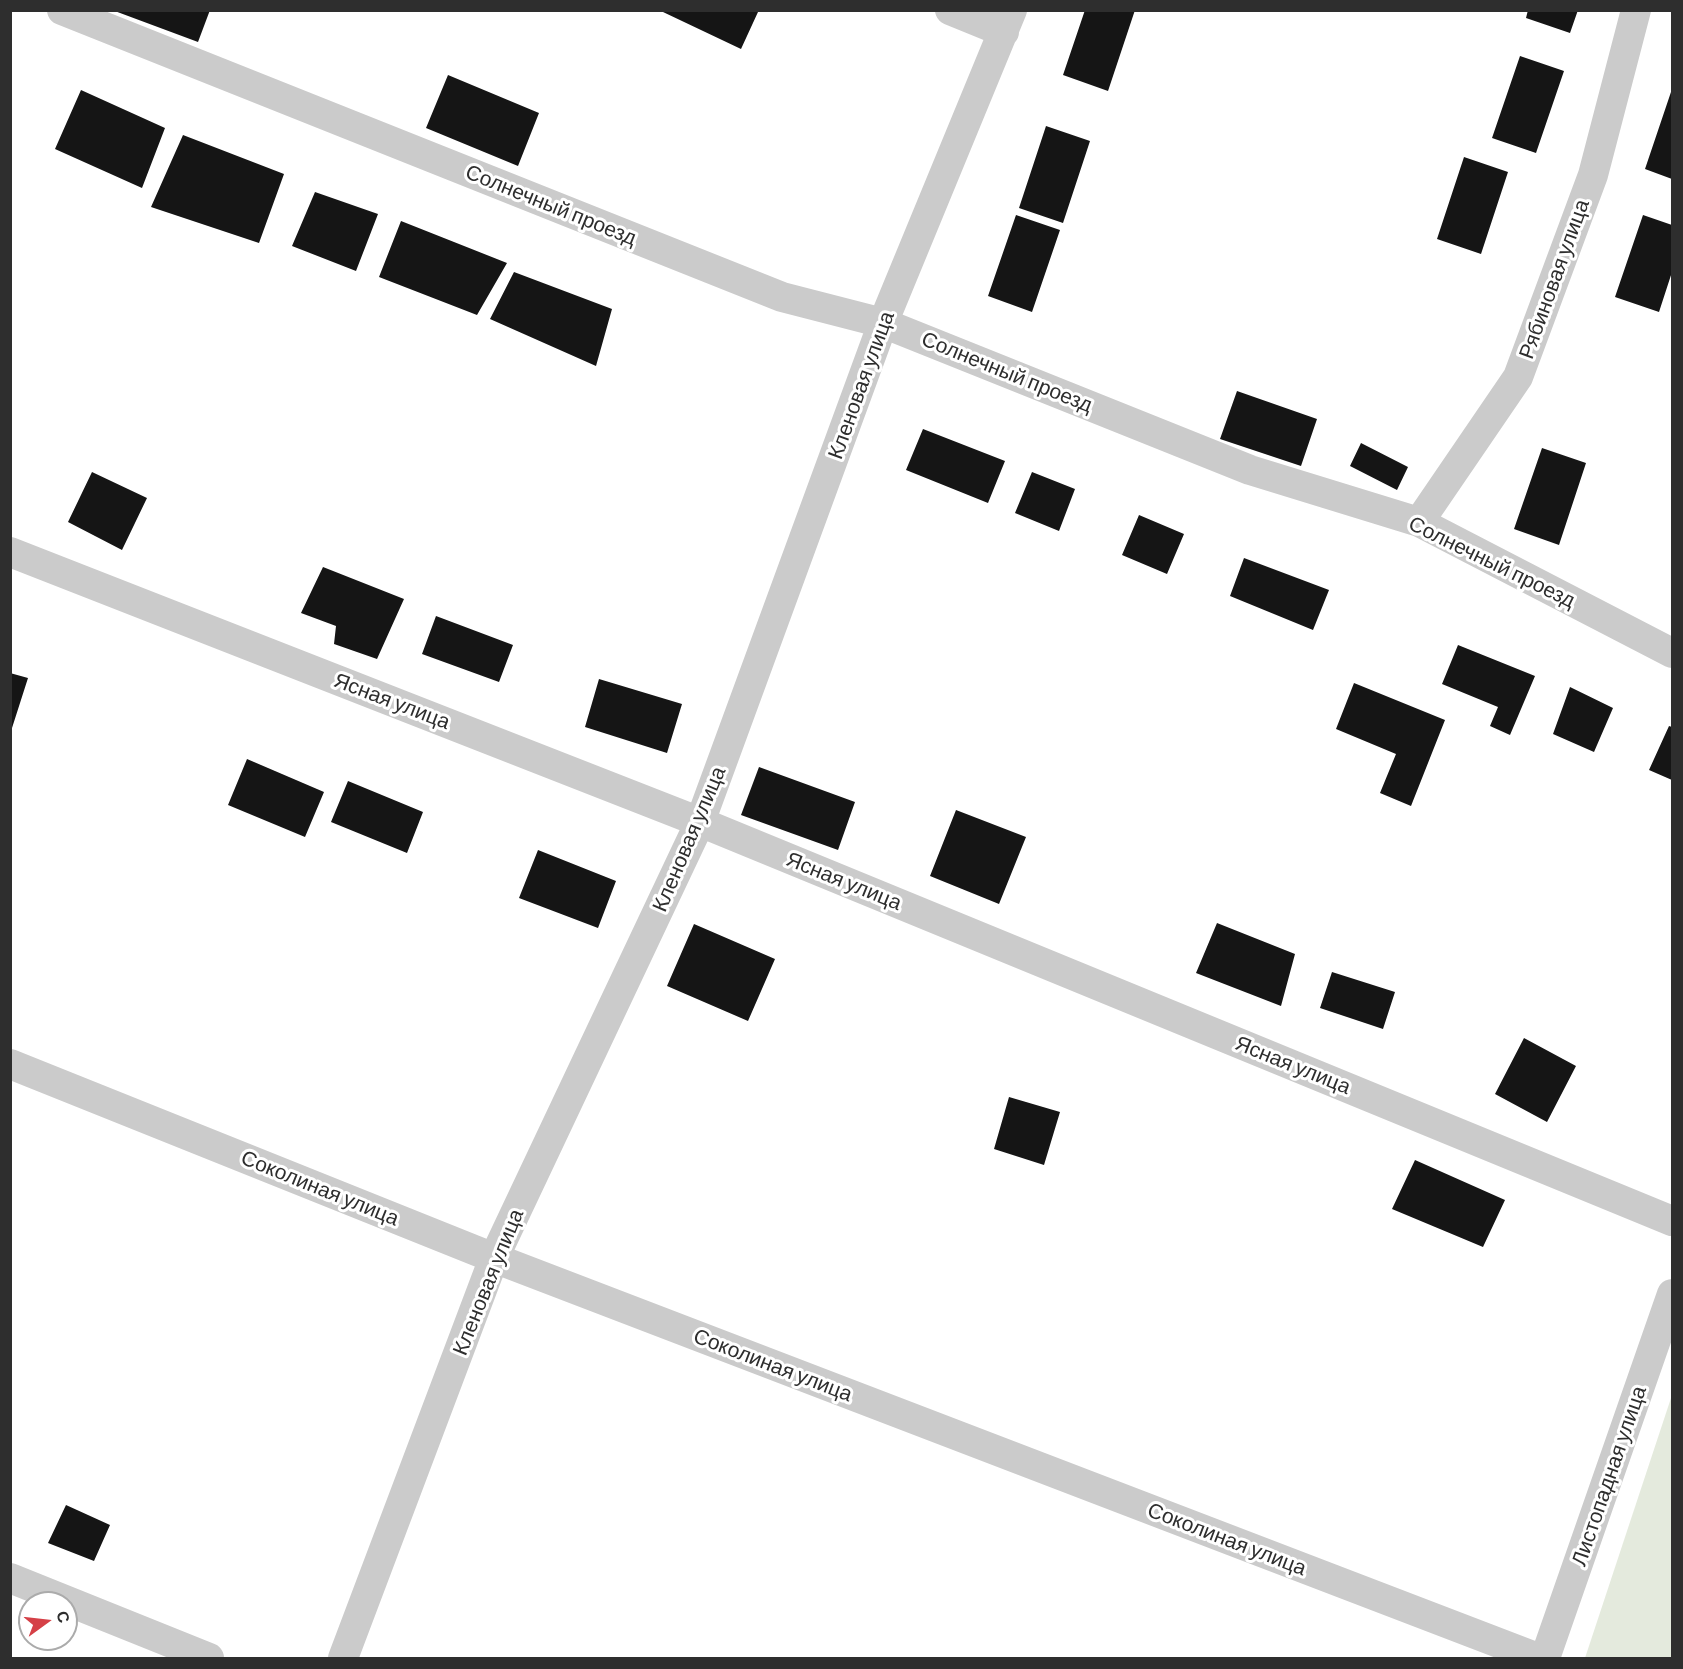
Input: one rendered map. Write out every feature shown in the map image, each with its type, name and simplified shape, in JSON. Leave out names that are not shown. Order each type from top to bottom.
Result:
[{"type":"street","name":"Солнечный проезд","points":[[62,10],[782,297],[883,323],[1251,470],[1419,522],[1672,653]]},
{"type":"street","points":[[950,10],[1008,21]]},
{"type":"street","name":"Рябиновая улица","points":[[1419,522],[1518,377],[1593,175],[1636,10]]},
{"type":"street","name":"Кленовая улица","points":[[343,1659],[494,1258],[700,822],[883,323],[1008,21]]},
{"type":"street","name":"Ясная улица","points":[[10,552],[700,822],[1672,1221]]},
{"type":"street","name":"Соколиная улица","points":[[10,1064],[494,1258],[1538,1659]]},
{"type":"street","name":"Листопадная улица","points":[[1545,1659],[1672,1294]]},
{"type":"street","points":[[10,1578],[209,1659]]},
{"type":"shaded area","points":[[1672,1395],[1672,1658],[1585,1658]]},
{"type":"building","points":[[112,10],[210,10],[198,42]]},
{"type":"building","points":[[664,10],[755,10],[758,12],[741,49],[663,12]]},
{"type":"building","points":[[1085,10],[1135,10],[1108,91],[1063,75]]},
{"type":"building","points":[[1528,10],[1578,10],[1570,33],[1526,18]]},
{"type":"building","points":[[1520,56],[1564,71],[1536,153],[1492,138]]},
{"type":"building","points":[[448,75],[539,113],[518,166],[426,128]]},
{"type":"building","points":[[1672,89],[1672,179],[1645,169]]},
{"type":"building","points":[[81,90],[165,128],[142,188],[55,149]]},
{"type":"building","points":[[1046,126],[1090,141],[1063,223],[1019,208]]},
{"type":"building","points":[[183,135],[284,174],[259,243],[151,207]]},
{"type":"building","points":[[1464,157],[1508,172],[1481,254],[1437,239]]},
{"type":"building","points":[[315,192],[378,214],[356,271],[292,246]]},
{"type":"building","points":[[1016,215],[1060,230],[1032,312],[988,296]]},
{"type":"building","points":[[1643,215],[1672,225],[1672,272],[1659,312],[1615,297]]},
{"type":"building","points":[[401,221],[507,263],[477,315],[379,277]]},
{"type":"building","points":[[514,272],[612,309],[596,366],[490,319]]},
{"type":"building","points":[[1237,391],[1317,419],[1301,466],[1220,439]]},
{"type":"building","points":[[923,429],[1005,461],[988,503],[906,470]]},
{"type":"building","points":[[1361,443],[1408,467],[1397,490],[1350,466]]},
{"type":"building","points":[[1542,448],[1586,463],[1559,545],[1514,529]]},
{"type":"building","points":[[92,472],[147,498],[122,550],[68,522]]},
{"type":"building","points":[[1032,472],[1075,489],[1059,531],[1015,513]]},
{"type":"building","points":[[1139,515],[1184,534],[1167,574],[1122,555]]},
{"type":"building","points":[[1244,558],[1329,590],[1313,630],[1230,596]]},
{"type":"building","points":[[323,567],[404,599],[377,659],[334,644],[336,626],[301,613]]},
{"type":"building","points":[[436,616],[513,645],[499,682],[422,654]]},
{"type":"building","points":[[1458,645],[1535,676],[1510,735],[1490,726],[1498,707],[1442,684]]},
{"type":"building","points":[[10,673],[28,678],[12,728],[10,728]]},
{"type":"building","points":[[599,679],[682,704],[667,753],[585,727]]},
{"type":"building","points":[[1354,683],[1445,720],[1411,806],[1380,793],[1396,754],[1336,729]]},
{"type":"building","points":[[1570,687],[1613,708],[1594,752],[1553,734]]},
{"type":"building","points":[[1669,726],[1672,727],[1672,780],[1649,770]]},
{"type":"building","points":[[247,759],[324,792],[305,837],[228,805]]},
{"type":"building","points":[[759,767],[855,802],[838,850],[741,815]]},
{"type":"building","points":[[348,781],[423,812],[407,853],[331,822]]},
{"type":"building","points":[[956,810],[1026,837],[999,904],[930,876]]},
{"type":"building","points":[[538,850],[616,881],[598,928],[519,898]]},
{"type":"building","points":[[1217,923],[1295,954],[1281,1006],[1196,973]]},
{"type":"building","points":[[694,924],[775,959],[748,1021],[667,986]]},
{"type":"building","points":[[1332,972],[1395,992],[1383,1029],[1320,1008]]},
{"type":"building","points":[[1524,1038],[1576,1066],[1547,1122],[1495,1094]]},
{"type":"building","points":[[1009,1097],[1060,1112],[1044,1165],[994,1149]]},
{"type":"building","points":[[1415,1160],[1505,1200],[1483,1247],[1392,1209]]},
{"type":"building","points":[[66,1505],[110,1525],[94,1561],[48,1543]]}]
